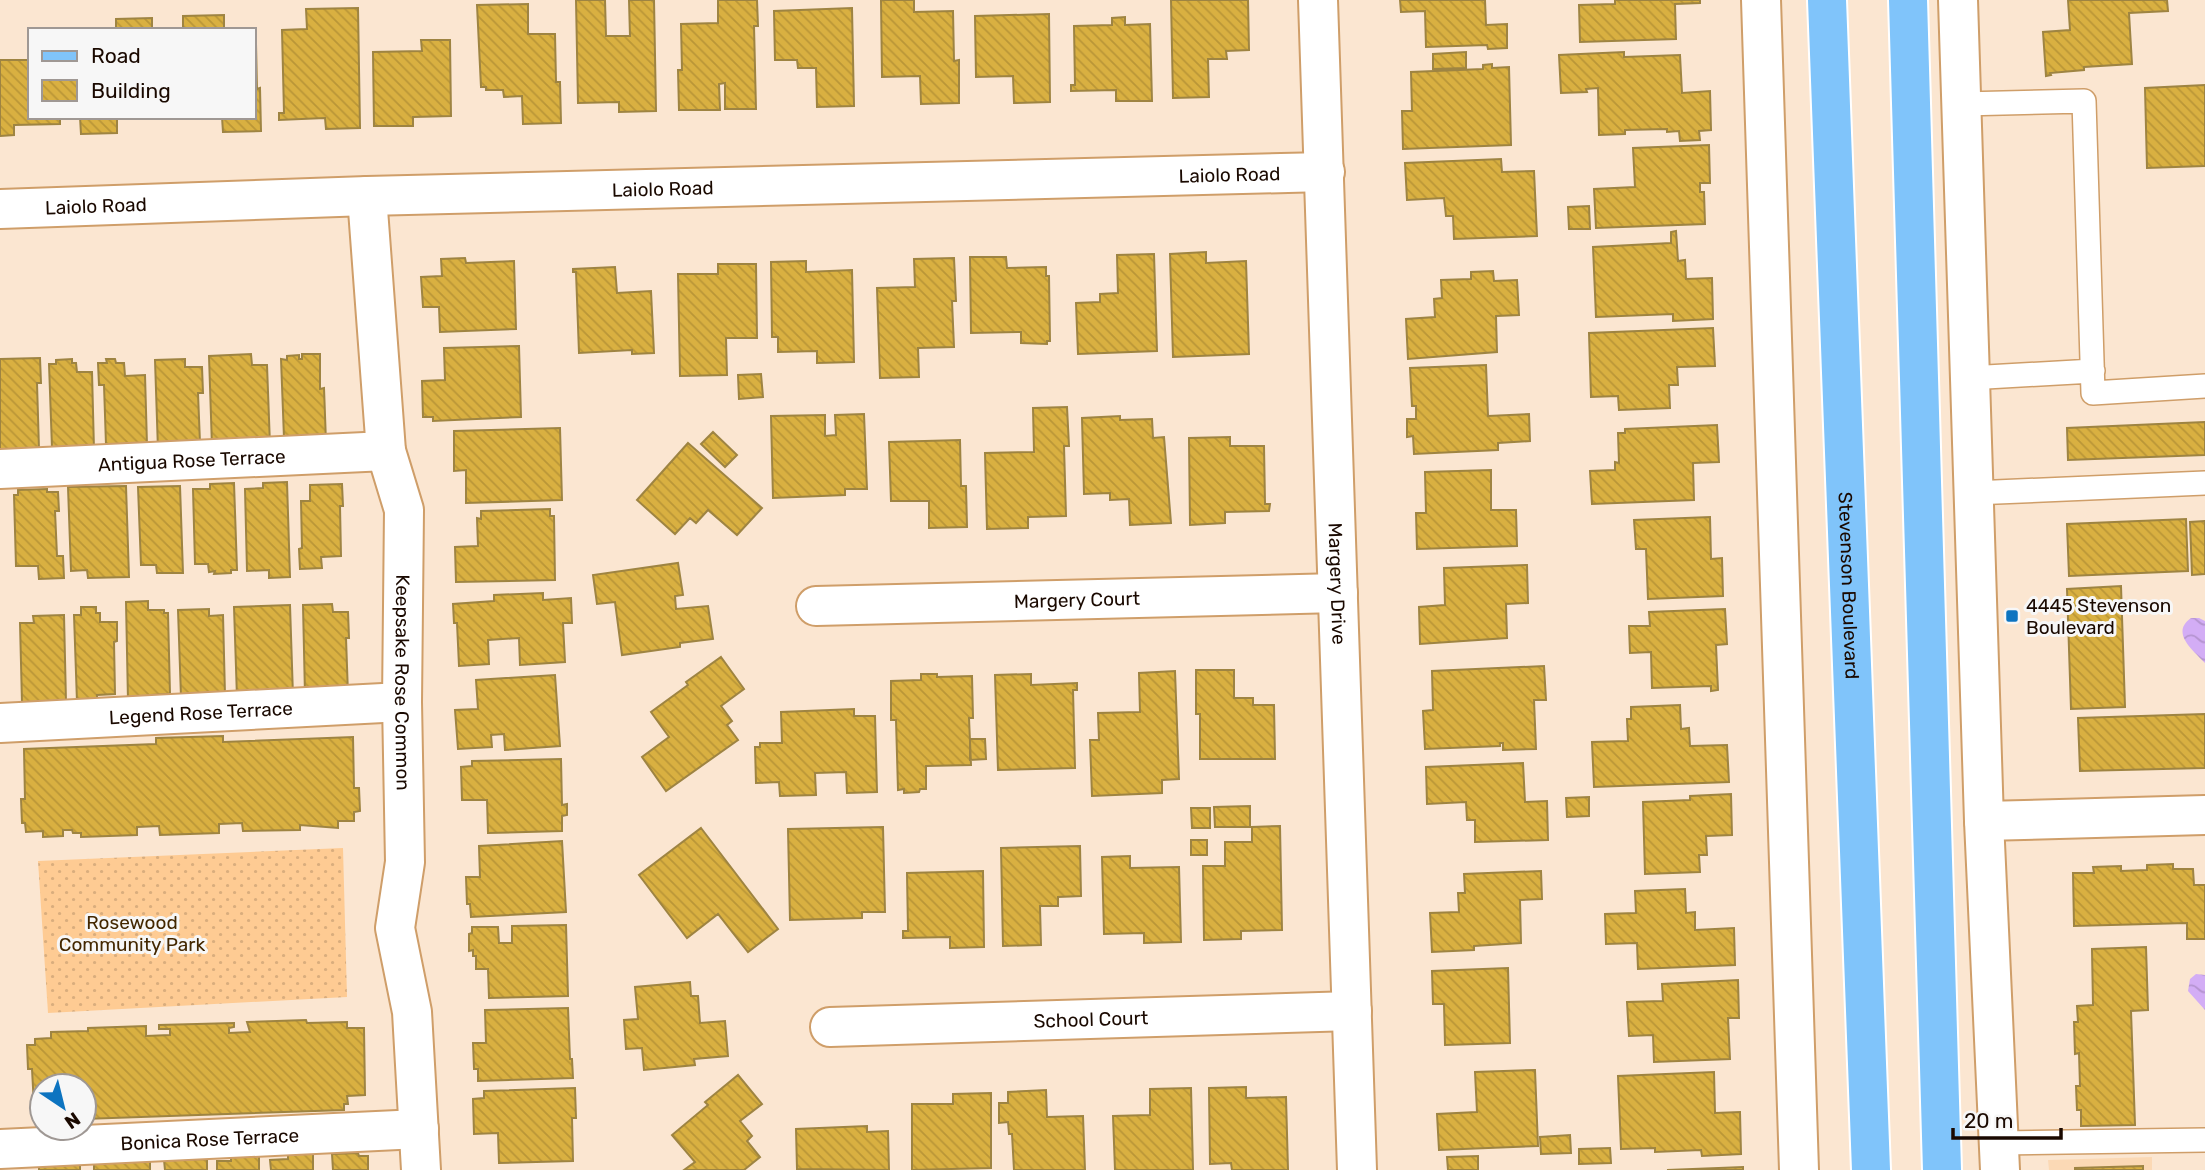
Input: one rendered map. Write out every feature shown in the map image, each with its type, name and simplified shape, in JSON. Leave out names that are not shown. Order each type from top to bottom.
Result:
[{"type":"main road","name":"Stevenson Boulevard","points":[[1827,0],[1871,1170]]},
{"type":"main road","points":[[1908,0],[1942,1170]]},
{"type":"street","name":"Margery Drive","points":[[1318,0],[1357,1170]]},
{"type":"street","points":[[1760,0],[1799,1170]]},
{"type":"street","points":[[1958,0],[1983,821],[1999,1157]]},
{"type":"street","name":"Laiolo Road","points":[[0,209],[368,196],[1325,172]]},
{"type":"street","name":"Keepsake Rose Common","points":[[368,196],[386,451],[404,510],[402,702],[405,862],[394,928],[412,1012],[421,1170]]},
{"type":"street","name":"Antigua Rose Terrace","points":[[0,469],[386,451]]},
{"type":"street","name":"Margery Court","points":[[816,606],[1338,593]]},
{"type":"street","name":"Legend Rose Terrace","points":[[0,723],[402,702]]},
{"type":"street","points":[[1983,821],[2205,815]]},
{"type":"street","name":"School Court","points":[[830,1027],[1352,1011]]},
{"type":"street","name":"Bonica Rose Terrace","points":[[0,1149],[419,1129]]},
{"type":"lane","points":[[1962,104],[2084,101],[2093,393],[2205,386]]},
{"type":"lane","points":[[1969,378],[2093,371]]},
{"type":"lane","points":[[1972,493],[2205,483]]},
{"type":"lane","points":[[1999,1157],[2205,1140]]},
{"type":"shaded area","points":[[2152,1157],[2152,1170],[2049,1170],[2048,1160]]},
{"type":"green space","name":"Rosewood Community Park","points":[[343,848],[347,997],[48,1013],[38,861]]},
{"type":"water","points":[[2191,618],[2205,621],[2205,663],[2183,635],[2185,624]]},
{"type":"water","points":[[2196,974],[2205,975],[2205,1010],[2188,991],[2190,979]]},
{"type":"building","points":[[576,0],[605,0],[606,36],[630,36],[629,0],[654,0],[656,111],[619,112],[619,102],[578,103]]},
{"type":"building","points":[[718,0],[757,0],[758,26],[754,26],[756,109],[725,109],[725,83],[719,84],[720,110],[679,110],[681,24],[718,23]]},
{"type":"building","points":[[881,0],[914,0],[914,12],[953,11],[954,61],[959,60],[959,103],[921,104],[920,76],[882,77]]},
{"type":"building","points":[[1171,0],[1248,0],[1249,50],[1226,51],[1227,59],[1208,59],[1209,97],[1173,98]]},
{"type":"building","points":[[1400,0],[1485,0],[1486,25],[1507,24],[1507,48],[1488,49],[1487,45],[1426,47],[1425,11],[1401,12]]},
{"type":"building","points":[[1615,0],[1700,0],[1700,3],[1675,4],[1676,39],[1580,42],[1579,5],[1615,4]]},
{"type":"building","points":[[2068,0],[2167,0],[2168,11],[2129,13],[2132,64],[2084,67],[2084,70],[2050,73],[2051,75],[2046,76],[2043,32],[2070,30]]},
{"type":"building","points":[[528,4],[528,34],[555,34],[556,82],[560,82],[561,123],[523,124],[522,96],[504,97],[503,90],[486,90],[486,87],[481,87],[477,5]]},
{"type":"building","points":[[358,8],[360,128],[326,129],[325,118],[279,120],[279,113],[284,113],[282,30],[307,29],[306,9]]},
{"type":"building","points":[[852,8],[854,106],[817,107],[816,68],[798,68],[797,60],[775,60],[774,11]]},
{"type":"building","points":[[1049,14],[1050,102],[1014,103],[1013,76],[976,77],[975,16]]},
{"type":"building","points":[[224,15],[224,28],[183,28],[183,16]]},
{"type":"building","points":[[1125,17],[1125,25],[1150,24],[1152,101],[1116,101],[1116,90],[1071,91],[1071,85],[1075,85],[1074,26],[1112,25],[1112,18]]},
{"type":"building","points":[[152,18],[152,28],[116,28],[116,19]]},
{"type":"building","points":[[421,40],[450,40],[451,116],[413,117],[413,126],[374,126],[373,52],[422,51]]},
{"type":"building","points":[[256,44],[261,131],[223,132],[222,119],[256,119]]},
{"type":"building","points":[[1466,52],[1466,68],[1433,69],[1433,54]]},
{"type":"building","points":[[1624,52],[1624,57],[1680,55],[1682,93],[1710,91],[1711,130],[1699,131],[1700,140],[1680,141],[1679,131],[1667,132],[1667,129],[1625,130],[1625,134],[1599,135],[1598,88],[1586,89],[1587,92],[1561,93],[1559,55]]},
{"type":"building","points":[[0,60],[28,60],[28,119],[60,119],[60,124],[14,125],[14,135],[0,136]]},
{"type":"building","points":[[1492,64],[1492,68],[1509,67],[1511,145],[1403,149],[1402,111],[1412,111],[1411,72],[1483,69],[1483,65]]},
{"type":"building","points":[[2205,85],[2205,166],[2147,168],[2145,88]]},
{"type":"building","points":[[80,119],[117,119],[117,133],[81,134]]},
{"type":"building","points":[[1709,145],[1710,183],[1700,183],[1700,192],[1704,192],[1705,224],[1596,228],[1594,189],[1635,187],[1633,148]]},
{"type":"building","points":[[1501,159],[1502,172],[1534,171],[1537,236],[1454,239],[1453,216],[1446,216],[1444,198],[1407,200],[1405,163]]},
{"type":"building","points":[[1589,206],[1590,229],[1569,229],[1568,207]]},
{"type":"building","points":[[1676,231],[1678,261],[1685,260],[1686,279],[1712,278],[1713,319],[1673,321],[1673,314],[1596,317],[1593,247],[1671,243],[1671,232]]},
{"type":"building","points":[[1206,252],[1206,263],[1246,261],[1249,354],[1173,357],[1170,254]]},
{"type":"building","points":[[1154,254],[1157,351],[1078,354],[1076,303],[1100,302],[1100,294],[1118,293],[1117,255]]},
{"type":"building","points":[[970,257],[1006,257],[1007,268],[1046,267],[1046,276],[1049,276],[1050,341],[1047,341],[1047,344],[1021,343],[1021,332],[971,333]]},
{"type":"building","points":[[465,258],[466,263],[514,261],[516,329],[440,332],[439,307],[423,307],[421,277],[442,276],[441,259]]},
{"type":"building","points":[[954,258],[954,347],[918,348],[919,377],[880,378],[877,288],[915,287],[914,259]]},
{"type":"building","points":[[806,261],[806,272],[852,270],[854,362],[817,363],[817,351],[778,352],[778,337],[772,337],[771,262]]},
{"type":"building","points":[[718,264],[756,264],[757,338],[726,338],[727,375],[680,376],[678,274],[718,274]]},
{"type":"building","points":[[615,267],[617,293],[651,291],[654,353],[632,354],[632,350],[579,353],[576,272],[573,272],[573,269]]},
{"type":"building","points":[[1493,271],[1494,281],[1517,280],[1519,315],[1496,316],[1497,352],[1408,359],[1406,319],[1435,317],[1434,299],[1442,298],[1441,280],[1471,279],[1471,272]]},
{"type":"building","points":[[1713,328],[1715,366],[1677,367],[1678,385],[1669,385],[1670,408],[1619,410],[1618,396],[1591,397],[1589,333]]},
{"type":"building","points":[[519,346],[521,417],[433,421],[433,417],[423,417],[422,381],[445,380],[444,348]]},
{"type":"building","points":[[251,354],[252,365],[267,365],[270,445],[212,447],[209,356]]},
{"type":"building","points":[[302,354],[320,354],[320,389],[324,388],[326,442],[284,438],[281,359],[287,360],[287,356],[299,355],[299,359],[302,359]]},
{"type":"building","points":[[40,358],[41,383],[37,383],[39,449],[0,454],[0,359]]},
{"type":"building","points":[[72,359],[72,363],[76,363],[77,372],[92,372],[94,450],[52,448],[49,364],[56,364],[56,360]]},
{"type":"building","points":[[106,359],[124,363],[125,376],[145,375],[147,445],[106,445],[104,385],[99,385],[98,363],[107,363]]},
{"type":"building","points":[[185,359],[185,367],[202,367],[203,393],[198,393],[200,443],[158,450],[155,360]]},
{"type":"building","points":[[1486,365],[1488,416],[1529,414],[1530,441],[1498,443],[1498,450],[1414,454],[1413,436],[1407,437],[1407,419],[1416,419],[1416,406],[1412,406],[1410,368]]},
{"type":"building","points":[[761,374],[763,397],[739,399],[738,375]]},
{"type":"building","points":[[1067,407],[1069,446],[1064,446],[1066,516],[1028,517],[1028,528],[987,529],[985,453],[1034,452],[1033,408]]},
{"type":"building","points":[[864,414],[867,489],[845,489],[845,495],[773,498],[771,416],[825,415],[825,436],[836,435],[835,415]]},
{"type":"building","points":[[1120,416],[1120,420],[1152,419],[1153,438],[1164,437],[1171,523],[1130,525],[1129,499],[1110,500],[1110,493],[1084,494],[1082,418]]},
{"type":"building","points":[[2205,422],[2205,455],[2068,460],[2067,428]]},
{"type":"building","points":[[1717,425],[1719,462],[1693,463],[1694,500],[1592,504],[1590,471],[1615,470],[1615,462],[1619,463],[1618,433],[1625,433],[1625,429]]},
{"type":"building","points":[[560,428],[562,500],[466,503],[466,470],[454,471],[454,431]]},
{"type":"building","points":[[713,432],[737,455],[725,467],[701,444]]},
{"type":"building","points":[[1230,437],[1230,446],[1264,446],[1265,504],[1270,504],[1269,511],[1225,512],[1225,523],[1190,525],[1189,438]]},
{"type":"building","points":[[960,440],[961,486],[966,486],[967,527],[929,528],[929,501],[891,501],[889,442]]},
{"type":"building","points":[[688,443],[762,508],[737,535],[708,510],[696,523],[690,518],[675,534],[637,500]]},
{"type":"building","points":[[1491,470],[1491,510],[1516,510],[1517,546],[1417,549],[1416,513],[1426,513],[1425,472]]},
{"type":"building","points":[[287,482],[290,577],[269,578],[269,570],[247,571],[245,489],[263,488],[263,483]]},
{"type":"building","points":[[234,483],[237,570],[214,574],[215,571],[209,572],[208,564],[195,564],[193,489],[210,489],[210,484]]},
{"type":"building","points":[[342,484],[341,556],[321,557],[322,568],[300,569],[301,501],[310,501],[310,485]]},
{"type":"building","points":[[126,486],[129,577],[88,578],[87,570],[71,571],[68,487]]},
{"type":"building","points":[[180,486],[183,573],[157,573],[156,565],[141,565],[138,487]]},
{"type":"building","points":[[47,489],[47,492],[58,492],[59,511],[55,511],[57,556],[63,556],[64,578],[39,579],[38,566],[16,566],[14,495],[18,495],[18,490]]},
{"type":"building","points":[[550,509],[550,516],[554,516],[555,580],[456,582],[455,547],[478,546],[477,518],[481,519],[481,511]]},
{"type":"building","points":[[1710,517],[1711,559],[1722,558],[1723,596],[1648,599],[1646,549],[1636,549],[1634,520]]},
{"type":"building","points":[[2186,519],[2188,571],[2069,576],[2067,524]]},
{"type":"building","points":[[2205,521],[2205,574],[2192,575],[2190,522]]},
{"type":"building","points":[[678,563],[683,595],[675,596],[676,609],[708,606],[713,639],[680,643],[680,647],[622,655],[615,602],[597,604],[593,575]]},
{"type":"building","points":[[1527,565],[1528,603],[1506,604],[1507,638],[1420,644],[1419,607],[1445,605],[1444,568]]},
{"type":"building","points":[[2121,586],[2125,707],[2071,709],[2067,589]]},
{"type":"building","points":[[543,593],[543,600],[571,598],[572,623],[563,623],[565,662],[520,665],[519,638],[488,640],[489,664],[459,666],[457,623],[454,623],[453,604],[494,601],[494,595]]},
{"type":"building","points":[[148,601],[148,610],[164,610],[164,613],[168,613],[170,694],[152,695],[153,701],[128,701],[126,602]]},
{"type":"building","points":[[332,604],[333,612],[348,612],[348,694],[305,695],[303,605]]},
{"type":"building","points":[[290,605],[293,696],[237,698],[234,607]]},
{"type":"building","points":[[81,607],[96,607],[96,613],[100,613],[100,622],[117,622],[117,641],[114,642],[115,694],[97,695],[97,700],[77,702],[74,615],[81,615]]},
{"type":"building","points":[[209,609],[209,616],[223,615],[225,695],[181,697],[178,610]]},
{"type":"building","points":[[1725,609],[1727,644],[1716,645],[1718,690],[1711,691],[1711,686],[1652,688],[1651,652],[1630,653],[1629,626],[1650,626],[1649,612]]},
{"type":"building","points":[[64,615],[66,702],[22,703],[20,623],[34,623],[33,616]]},
{"type":"building","points":[[721,657],[744,689],[721,706],[732,721],[727,725],[738,740],[666,791],[642,757],[669,737],[651,712]]},
{"type":"building","points":[[1544,666],[1546,700],[1534,700],[1536,749],[1503,750],[1503,743],[1500,743],[1500,746],[1425,749],[1423,711],[1433,710],[1432,671]]},
{"type":"building","points":[[1196,670],[1234,670],[1234,698],[1253,698],[1253,705],[1274,705],[1275,759],[1200,759]]},
{"type":"building","points":[[1175,671],[1179,779],[1162,780],[1162,793],[1092,796],[1090,740],[1099,740],[1098,713],[1140,712],[1139,673]]},
{"type":"building","points":[[921,674],[937,674],[937,677],[972,676],[973,718],[969,718],[971,765],[926,766],[926,789],[904,793],[904,789],[898,790],[896,720],[891,720],[891,681],[921,680]]},
{"type":"building","points":[[1031,674],[1031,685],[1077,683],[1077,690],[1073,690],[1075,768],[998,770],[995,675]]},
{"type":"building","points":[[555,675],[560,746],[505,750],[504,734],[491,735],[492,747],[458,749],[455,710],[478,709],[476,680]]},
{"type":"building","points":[[1680,705],[1681,729],[1689,728],[1690,746],[1727,745],[1729,782],[1594,787],[1592,742],[1628,741],[1627,719],[1631,719],[1631,707]]},
{"type":"building","points":[[854,709],[854,716],[875,716],[877,792],[847,793],[846,772],[815,773],[816,795],[780,796],[779,782],[756,783],[755,747],[760,747],[760,743],[782,743],[781,712]]},
{"type":"building","points":[[2205,714],[2205,768],[2080,771],[2078,718]]},
{"type":"building","points":[[223,736],[223,742],[353,737],[354,788],[359,788],[360,811],[354,812],[354,821],[338,821],[338,828],[300,825],[300,830],[243,831],[242,823],[219,824],[219,833],[160,835],[159,826],[137,827],[137,835],[81,837],[81,833],[63,830],[63,836],[43,837],[43,831],[26,832],[25,823],[22,823],[21,799],[25,799],[24,749],[156,744],[156,738]]},
{"type":"building","points":[[970,739],[985,739],[986,759],[970,760]]},
{"type":"building","points":[[561,759],[562,805],[567,804],[567,815],[562,816],[562,831],[488,833],[487,800],[462,800],[461,767],[472,766],[472,761]]},
{"type":"building","points":[[1523,763],[1525,802],[1547,801],[1548,840],[1475,842],[1475,820],[1467,820],[1466,802],[1427,804],[1426,767]]},
{"type":"building","points":[[1731,794],[1732,835],[1706,836],[1707,855],[1699,855],[1700,872],[1645,874],[1643,802],[1690,800],[1690,796]]},
{"type":"building","points":[[1589,797],[1589,816],[1567,817],[1566,798]]},
{"type":"building","points":[[1250,806],[1250,827],[1215,827],[1214,807]]},
{"type":"building","points":[[1191,808],[1210,808],[1210,828],[1192,828]]},
{"type":"building","points":[[1280,826],[1282,930],[1241,931],[1241,939],[1204,940],[1203,866],[1225,866],[1225,842],[1252,842],[1252,827]]},
{"type":"building","points":[[883,827],[885,912],[862,912],[862,918],[790,920],[788,829]]},
{"type":"building","points":[[701,828],[778,929],[748,952],[718,914],[687,938],[639,875]]},
{"type":"building","points":[[1191,840],[1207,840],[1207,855],[1191,855]]},
{"type":"building","points":[[562,841],[566,912],[471,917],[470,904],[467,904],[466,877],[480,877],[479,846]]},
{"type":"building","points":[[1080,846],[1081,896],[1058,897],[1058,906],[1040,906],[1041,945],[1003,946],[1001,848]]},
{"type":"building","points":[[1130,856],[1130,868],[1179,867],[1181,942],[1144,943],[1144,933],[1104,934],[1102,857]]},
{"type":"building","points":[[2173,864],[2173,869],[2193,869],[2194,885],[2205,885],[2205,939],[2187,939],[2187,923],[2074,926],[2073,873],[2094,873],[2093,867],[2121,866],[2121,871],[2147,870],[2147,865]]},
{"type":"building","points":[[983,871],[984,947],[950,948],[950,937],[903,938],[903,931],[908,931],[907,873]]},
{"type":"building","points":[[1541,871],[1542,899],[1520,900],[1521,943],[1474,946],[1474,950],[1432,952],[1430,913],[1459,912],[1458,893],[1465,893],[1464,874]]},
{"type":"building","points":[[1685,889],[1686,913],[1695,912],[1695,930],[1734,928],[1735,965],[1638,969],[1637,943],[1606,944],[1605,914],[1636,913],[1635,891]]},
{"type":"building","points":[[566,925],[568,996],[489,998],[488,969],[476,969],[476,956],[473,956],[473,950],[469,951],[469,934],[472,933],[472,927],[498,927],[499,943],[512,943],[512,926]]},
{"type":"building","points":[[2146,947],[2148,1010],[2131,1011],[2135,1125],[2081,1126],[2081,1110],[2077,1110],[2076,1086],[2080,1086],[2079,1053],[2075,1054],[2074,1022],[2078,1022],[2077,1006],[2093,1005],[2092,949]]},
{"type":"building","points":[[1508,968],[1510,1043],[1445,1045],[1444,1004],[1433,1004],[1432,971]]},
{"type":"building","points":[[1738,980],[1739,1018],[1728,1018],[1730,1059],[1654,1062],[1653,1035],[1629,1036],[1627,1002],[1663,1001],[1662,984]]},
{"type":"building","points":[[690,982],[691,996],[698,996],[700,1023],[725,1021],[728,1056],[694,1059],[695,1065],[644,1070],[642,1048],[626,1049],[624,1020],[638,1019],[635,987]]},
{"type":"building","points":[[568,1008],[573,1078],[478,1081],[478,1069],[474,1069],[473,1043],[486,1043],[485,1010]]},
{"type":"building","points":[[247,1022],[347,1022],[347,1028],[364,1028],[365,1095],[347,1096],[348,1104],[344,1104],[344,1110],[98,1119],[98,1072],[32,1072],[32,1069],[28,1069],[27,1045],[35,1045],[35,1039],[51,1038],[51,1032],[146,1026],[146,1036],[170,1035],[170,1029],[159,1029],[159,1025],[234,1023],[234,1027],[229,1028],[229,1033],[250,1032]]},
{"type":"building","points":[[1535,1070],[1538,1146],[1439,1150],[1437,1114],[1477,1112],[1475,1072]]},
{"type":"building","points":[[1714,1072],[1715,1113],[1740,1112],[1741,1154],[1702,1156],[1701,1150],[1655,1152],[1655,1148],[1621,1149],[1618,1076]]},
{"type":"building","points":[[738,1075],[762,1104],[740,1121],[752,1136],[747,1141],[760,1157],[744,1170],[684,1170],[695,1162],[672,1135],[708,1105],[705,1102]]},
{"type":"building","points":[[1246,1087],[1246,1098],[1286,1097],[1288,1170],[1232,1170],[1231,1163],[1210,1164],[1209,1088]]},
{"type":"building","points":[[575,1088],[576,1118],[572,1118],[573,1161],[499,1163],[498,1133],[474,1134],[473,1099],[484,1098],[484,1091]]},
{"type":"building","points":[[1191,1088],[1193,1170],[1115,1170],[1113,1116],[1150,1115],[1150,1089]]},
{"type":"building","points":[[1046,1090],[1047,1117],[1083,1116],[1085,1170],[1014,1170],[1012,1134],[1009,1134],[1008,1122],[999,1123],[999,1103],[1008,1103],[1008,1092]]},
{"type":"building","points":[[991,1093],[991,1168],[912,1170],[912,1104],[953,1104],[953,1094]]},
{"type":"building","points":[[867,1126],[867,1132],[888,1131],[889,1170],[797,1169],[796,1129]]},
{"type":"building","points":[[1570,1135],[1571,1153],[1541,1154],[1540,1137]]},
{"type":"building","points":[[1610,1148],[1611,1163],[1579,1164],[1579,1149]]},
{"type":"building","points":[[313,1153],[313,1170],[271,1170],[270,1160],[288,1159],[288,1154]]},
{"type":"building","points":[[358,1153],[359,1156],[368,1156],[368,1170],[333,1170],[332,1154]]},
{"type":"building","points":[[259,1155],[259,1170],[217,1170],[217,1161],[231,1161],[231,1156]]},
{"type":"building","points":[[1478,1156],[1478,1170],[1448,1170],[1447,1157]]},
{"type":"building","points":[[150,1159],[150,1170],[94,1170],[94,1161]]},
{"type":"building","points":[[207,1159],[207,1170],[165,1170],[164,1160]]},
{"type":"building","points":[[80,1163],[80,1170],[39,1170],[39,1165]]},
{"type":"building","points":[[2143,1166],[2143,1170],[2075,1170],[2075,1168]]},
{"type":"building","points":[[1743,1167],[1743,1170],[1667,1170]]},
{"type":"place","name":"4445 Stevenson Boulevard","points":[[2012,616]]}]
